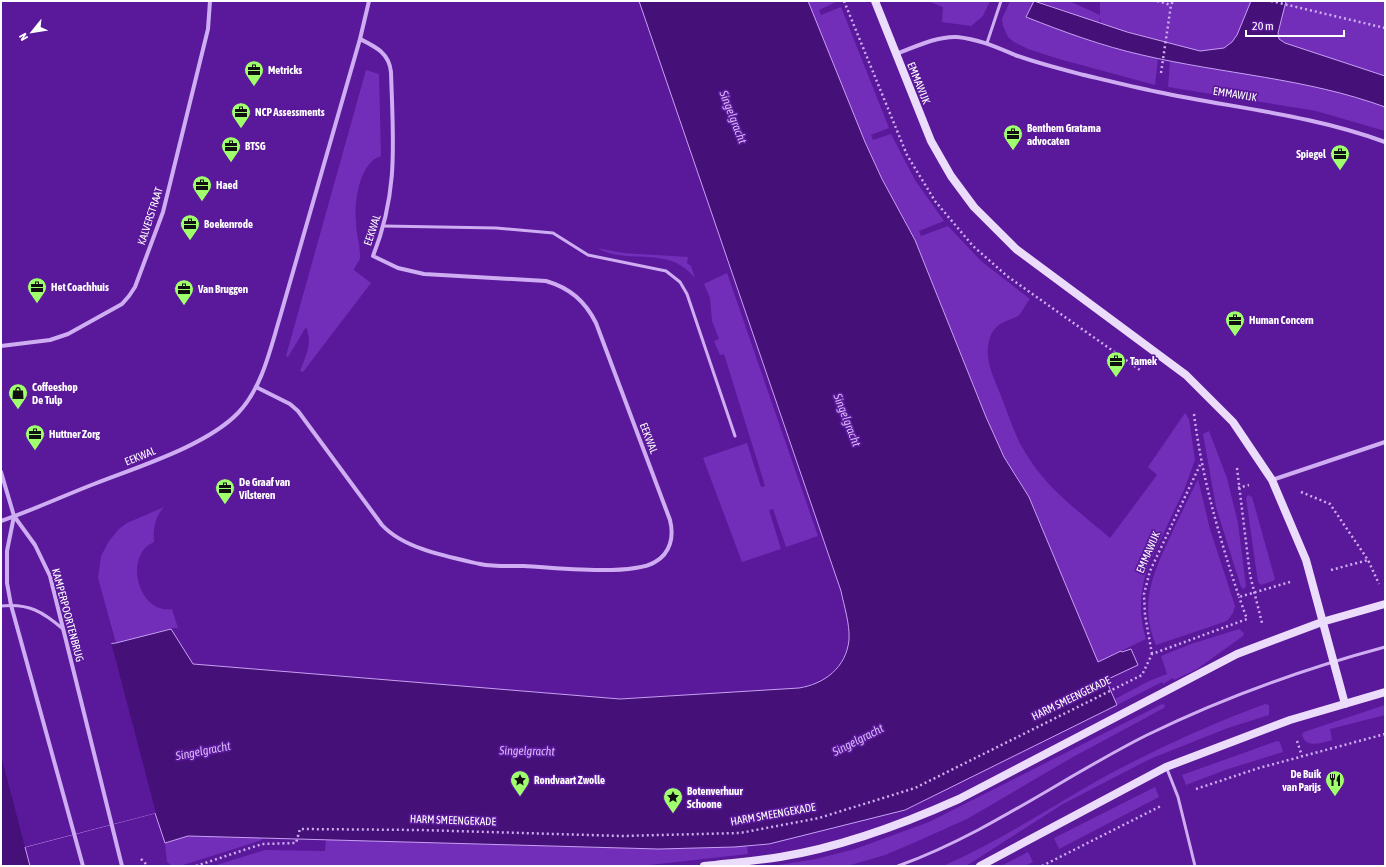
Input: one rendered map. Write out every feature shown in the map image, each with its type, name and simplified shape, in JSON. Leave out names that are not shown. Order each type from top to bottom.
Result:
[{"type":"main road","points":[[874,1],[896,54]]},
{"type":"main road","name":"EMMAWIJK","points":[[896,54],[931,141],[951,176],[974,207],[1021,253],[1186,375],[1233,422],[1272,480],[1306,560],[1345,704]]},
{"type":"main road","points":[[704,866],[808,852],[883,831],[959,799],[1237,654],[1267,641],[1322,622],[1385,604]]},
{"type":"main road","points":[[980,866],[1166,767],[1290,720],[1385,692]]},
{"type":"street","name":"KALVERSTRAAT","points":[[1,346],[50,340],[68,334],[122,304],[132,292],[162,212],[208,29],[210,1]]},
{"type":"street","name":"EEKWAL","points":[[1,521],[159,459],[192,443],[230,420],[245,405],[256,387],[280,317],[360,39],[369,1]]},
{"type":"street","name":"EMMAWIJK","points":[[896,54],[935,40],[955,37],[987,43],[1044,65],[1083,75],[1158,92],[1264,110],[1356,132],[1385,142]]},
{"type":"street","name":"EEKWAL","points":[[256,387],[272,394],[298,411],[382,525],[402,542],[429,551],[482,564],[607,570],[647,566],[662,558],[667,551],[672,536],[670,520],[596,323],[586,306],[572,293],[546,281],[424,274],[398,268],[373,256],[389,207],[394,163],[391,72],[389,61],[382,51],[360,39]]},
{"type":"street","points":[[1272,480],[1385,442]]},
{"type":"street","points":[[1,472],[14,516],[7,551],[7,583],[11,605],[76,837],[82,866]]},
{"type":"street","name":"KAMPERPOORTENBRUG","points":[[14,516],[35,545],[50,576],[122,866]]},
{"type":"lane","points":[[987,43],[1001,1]]},
{"type":"lane","points":[[384,226],[496,228],[553,233],[588,255],[666,271],[680,282],[687,294],[735,436]]},
{"type":"lane","points":[[1,606],[11,605],[30,607],[44,614],[63,629]]},
{"type":"lane","points":[[898,866],[922,858],[973,834],[1069,778],[1147,736],[1252,690],[1334,661],[1385,647]]},
{"type":"lane","points":[[1166,767],[1178,797],[1195,866]]},
{"type":"path","points":[[1157,1],[1171,5]]},
{"type":"path","points":[[1160,80],[1171,5],[1173,1]]},
{"type":"path","points":[[1271,1],[1385,28]]},
{"type":"path","points":[[1152,654],[1247,619],[1217,530],[1200,464],[1193,411],[1194,384]]},
{"type":"path","name":"EMMAWIJK","points":[[1152,654],[1145,614],[1144,594],[1150,571],[1200,464]]},
{"type":"path","points":[[1236,466],[1254,592],[1267,641]]},
{"type":"path","points":[[1272,480],[1330,504],[1368,560],[1381,590]]},
{"type":"path","points":[[1239,596],[1368,560]]},
{"type":"path","name":"HARM SMEENGEKADE","points":[[196,866],[262,844],[296,843],[300,829],[420,830],[550,835],[673,836],[740,832],[818,818],[915,788],[1142,676],[1152,654]]},
{"type":"path","points":[[1290,720],[1302,756]]},
{"type":"path","points":[[1042,866],[1198,788],[1259,768],[1385,734]]},
{"type":"shaded area","points":[[808,1],[838,1],[819,10],[821,15],[841,7],[889,128],[871,135],[873,140],[891,134],[915,180],[944,221],[919,231],[921,236],[948,226],[981,261],[1030,299],[1018,316],[1000,324],[994,330],[989,341],[988,355],[993,376],[1013,428],[1022,447],[1040,474],[1062,497],[1110,538],[1157,475],[1148,467],[1185,413],[1189,419],[1195,460],[1184,490],[1145,575],[1141,611],[1143,630],[1146,639],[1098,662],[1029,497],[1004,457],[986,417],[915,240],[882,179],[865,142]]},
{"type":"shaded area","points":[[928,1],[990,1],[983,16],[971,26],[942,22],[943,7]]},
{"type":"shaded area","points":[[1010,1],[1034,1],[1027,17],[1099,44],[1158,59],[1155,85],[1059,59],[1028,49],[1014,42],[1008,37],[1003,26],[1002,19]]},
{"type":"shaded area","points":[[1037,1],[1069,1],[1100,15],[1100,1],[1385,1],[1385,95],[1102,36],[1100,17],[1099,23]]},
{"type":"shaded area","points":[[1170,61],[1306,85],[1359,98],[1385,107],[1385,131],[1316,111],[1168,87]]},
{"type":"shaded area","points":[[366,70],[379,74],[381,156],[368,166],[363,175],[357,194],[356,226],[360,257],[354,270],[371,283],[303,372],[300,371],[309,344],[306,327],[288,357],[286,356]]},
{"type":"shaded area","points":[[597,248],[623,253],[688,257],[687,263],[691,266],[695,278],[684,268],[673,262],[660,258],[622,256]]},
{"type":"shaded area","points":[[727,273],[818,536],[786,547],[773,509],[769,510],[781,549],[742,562],[703,458],[747,443],[761,487],[765,486],[724,354],[720,355],[714,341],[719,339],[712,321],[710,298],[704,284]]},
{"type":"shaded area","points":[[1209,431],[1227,478],[1238,523],[1246,586],[1244,589],[1241,587],[1216,507],[1203,434]]},
{"type":"shaded area","points":[[1198,479],[1210,529],[1235,606],[1233,613],[1227,621],[1156,645],[1148,617],[1148,603],[1153,577]]},
{"type":"shaded area","points":[[1248,495],[1252,497],[1275,579],[1261,585],[1258,582],[1246,498]]},
{"type":"shaded area","points":[[164,507],[158,515],[155,523],[154,542],[144,549],[139,559],[137,570],[143,593],[150,602],[160,608],[172,609],[178,628],[172,628],[116,643],[98,578],[101,556],[109,541],[119,529],[127,523]]},
{"type":"shaded area","points":[[1239,629],[1244,633],[1243,636],[1197,669],[1174,680],[1173,678],[1163,684],[1162,682],[1117,705],[1115,699],[1149,681],[1167,674],[1161,656],[1191,644]]},
{"type":"shaded area","points":[[1162,704],[1165,705],[1164,708],[1073,757],[967,819],[885,855],[847,866],[772,866],[816,859],[855,849],[929,822]]},
{"type":"shaded area","points":[[1265,704],[1269,705],[1269,715],[1228,728],[1150,759],[1063,804],[966,866],[943,866],[1001,837],[1095,782],[1136,760],[1200,730]]},
{"type":"shaded area","points":[[1385,705],[1385,715],[1330,729],[1332,740],[1314,744],[1306,742],[1302,734],[1304,732]]},
{"type":"shaded area","points":[[1277,741],[1280,742],[1283,752],[1225,770],[1186,785],[1182,775]]},
{"type":"shaded area","points":[[1155,787],[1159,797],[1059,849],[1054,838]]},
{"type":"shaded area","points":[[188,836],[261,837],[262,840],[180,866],[172,866],[167,862],[165,843]]},
{"type":"shaded area","points":[[326,839],[659,849],[734,847],[747,845],[748,854],[640,866],[213,866],[265,850],[325,851]]},
{"type":"shaded area","points":[[1028,852],[1033,862],[1025,866],[1001,866]]},
{"type":"water","name":"Singelgracht","points":[[639,1],[808,1],[865,142],[882,179],[915,240],[986,417],[1004,457],[1029,497],[1098,662],[1121,651],[1131,649],[1138,665],[1106,680],[1117,705],[905,810],[769,844],[734,847],[659,849],[188,836],[165,843],[155,813],[25,847],[30,866],[1,866],[1,655],[116,643],[171,629],[193,664],[620,699],[799,688],[817,683],[832,673],[838,666],[847,650],[849,640],[848,621],[841,591]]},
{"type":"water","points":[[1034,1],[1127,32],[1200,51],[1224,48],[1232,42],[1237,35],[1251,1],[1286,1],[1278,33],[1279,39],[1285,43],[1385,76],[1385,107],[1325,89],[1264,77],[1172,62],[1098,43],[1026,17]]},
{"type":"pier","points":[[111,642],[156,813],[25,847],[1,756],[1,653]]},
{"type":"place","name":"Metricks","points":[[254,87]]},
{"type":"place","name":"NCP Assessments","points":[[241,129]]},
{"type":"place","name":"Benthem Gratama advocaten","points":[[1013,151]]},
{"type":"place","name":"BTSG","points":[[231,163]]},
{"type":"place","name":"Spiegel","points":[[1340,171]]},
{"type":"place","name":"Haed","points":[[202,202]]},
{"type":"place","name":"Boekenrode","points":[[190,241]]},
{"type":"place","name":"Het Coachhuis","points":[[37,304]]},
{"type":"place","name":"Van Bruggen","points":[[184,306]]},
{"type":"place","name":"Human Concern","points":[[1235,337]]},
{"type":"place","name":"Tamek","points":[[1116,378]]},
{"type":"place","name":"Coffeeshop De Tulp","points":[[18,410]]},
{"type":"place","name":"Huttner Zorg","points":[[35,451]]},
{"type":"place","name":"De Graaf van Vilsteren","points":[[225,505]]},
{"type":"place","name":"Rondvaart Zwolle","points":[[520,797]]},
{"type":"place","name":"De Buik van Parijs","points":[[1335,797]]},
{"type":"place","name":"Botenverhuur Schoone","points":[[673,814]]}]
